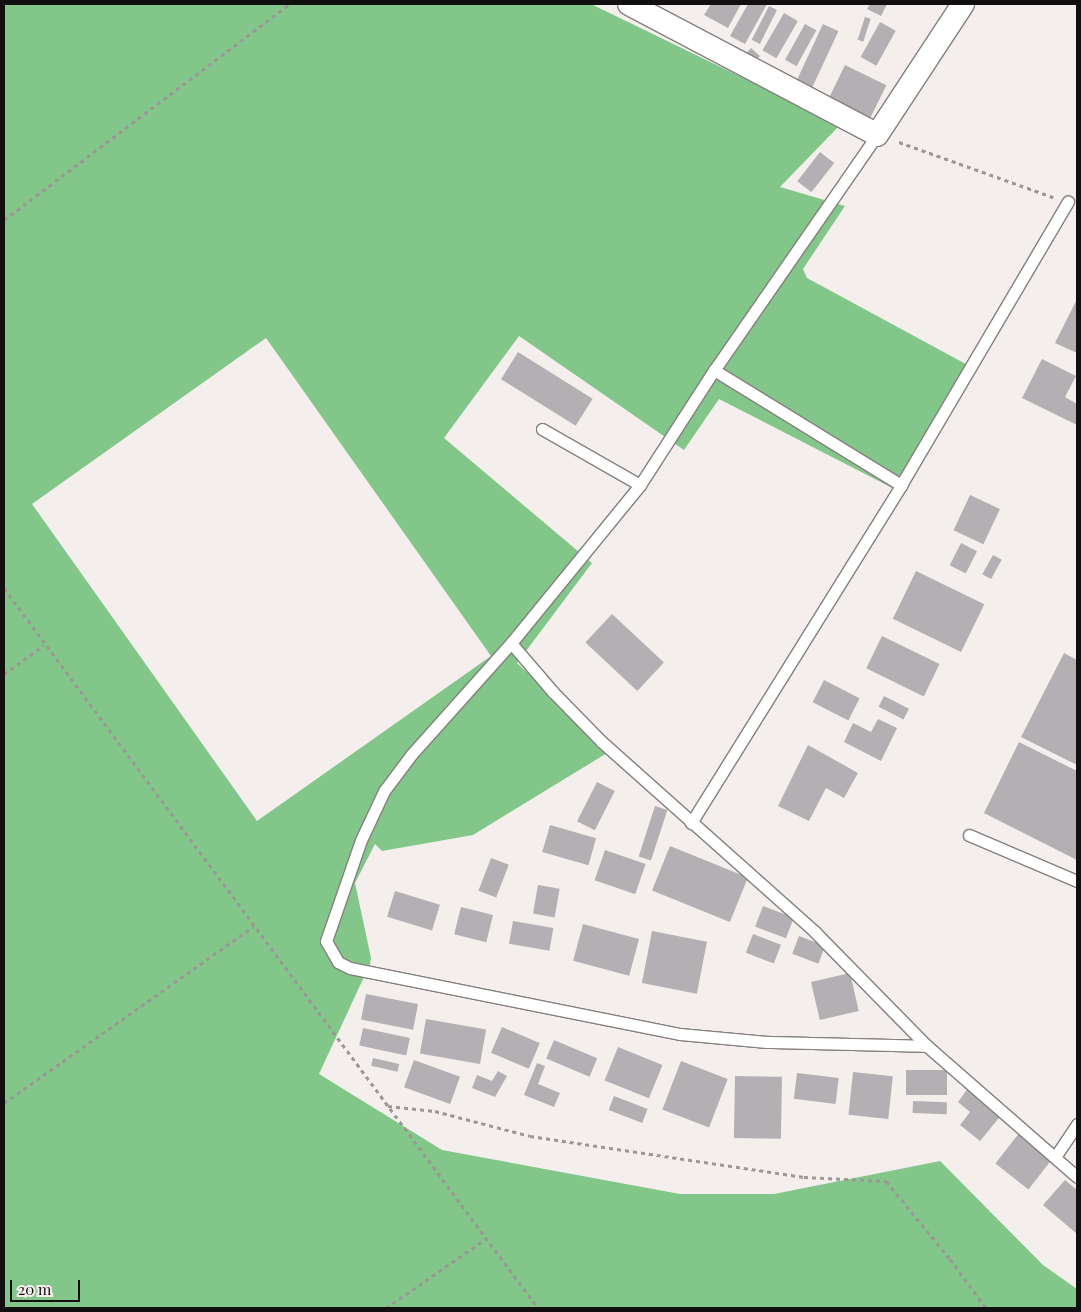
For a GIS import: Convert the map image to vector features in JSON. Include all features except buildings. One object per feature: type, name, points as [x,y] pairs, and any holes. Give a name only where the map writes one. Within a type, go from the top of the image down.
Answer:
[{"type":"street","points":[[629,4],[877,135],[963,4]]},
{"type":"lane","points":[[877,135],[714,370],[640,485],[510,642],[411,755],[384,791],[361,840],[326,941],[338,962],[350,968],[680,1034],[766,1042],[926,1046]]},
{"type":"lane","points":[[691,823],[901,485],[1068,202]]},
{"type":"lane","points":[[714,370],[901,485]]},
{"type":"lane","points":[[542,429],[640,485]]},
{"type":"lane","points":[[510,642],[553,692],[602,742],[815,932],[926,1046],[1077,1177]]},
{"type":"lane","points":[[969,835],[1077,881]]},
{"type":"lane","points":[[1055,1157],[1077,1124]]},
{"type":"path","points":[[4,220],[290,4]]},
{"type":"path","points":[[877,135],[1068,202]]},
{"type":"path","points":[[4,588],[44,645],[538,1308]]},
{"type":"path","points":[[4,674],[44,645]]},
{"type":"path","points":[[4,1104],[254,926]]},
{"type":"path","points":[[388,1106],[435,1111],[530,1136],[804,1177],[886,1181],[950,1258],[986,1308]]},
{"type":"path","points":[[386,1308],[487,1238]]},
{"type":"green space","points":[[4,4],[591,4],[840,125],[780,187],[845,206],[803,269],[807,278],[975,369],[902,493],[719,399],[684,450],[519,336],[444,438],[592,563],[517,663],[612,750],[473,835],[382,851],[375,844],[355,883],[371,958],[370,964],[319,1074],[442,1150],[680,1194],[774,1194],[940,1161],[1043,1265],[1077,1289],[1077,1308],[4,1308]],"holes":[[[266,338],[491,656],[257,821],[32,504]]]}]
